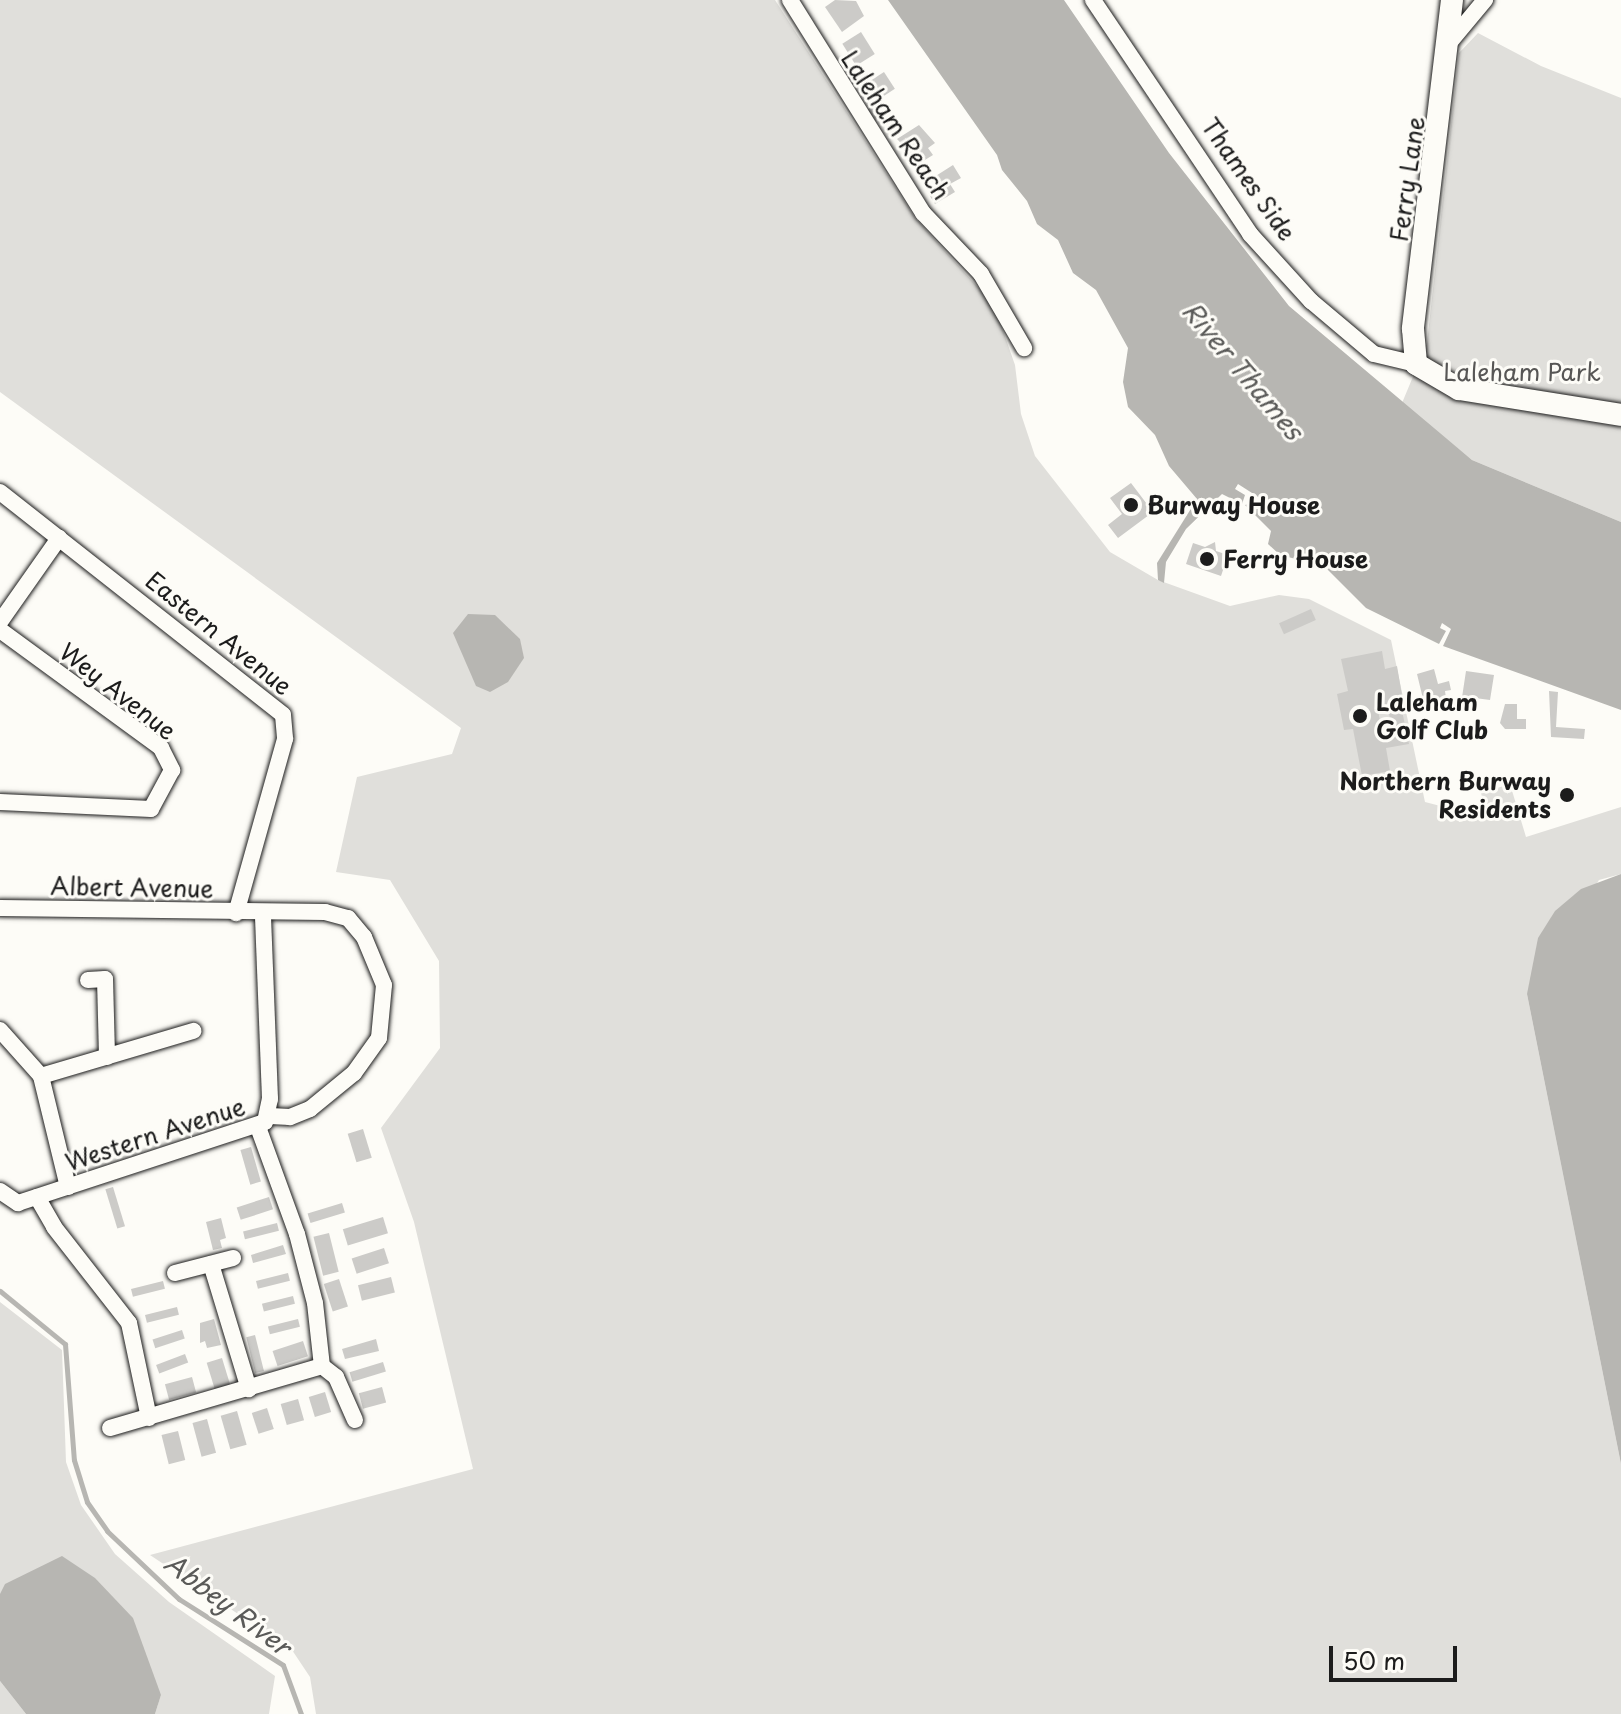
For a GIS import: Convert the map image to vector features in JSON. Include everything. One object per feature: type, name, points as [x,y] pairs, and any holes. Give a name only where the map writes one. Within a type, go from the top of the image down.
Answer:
[{"type":"street","name":"Laleham Reach","points":[[790,0],[923,213],[981,274],[1024,348]]},
{"type":"street","name":"Thames Side","points":[[1093,0],[1250,234],[1311,301],[1374,354],[1416,364],[1459,389],[1621,415]]},
{"type":"street","name":"Ferry Lane","points":[[1416,364],[1413,329],[1450,42],[1452,0]]},
{"type":"street","points":[[1450,42],[1485,0]]},
{"type":"street","name":"Eastern Avenue","points":[[0,492],[283,715],[285,739],[236,913]]},
{"type":"street","points":[[0,622],[59,538]]},
{"type":"street","name":"Wey Avenue","points":[[0,630],[161,748],[172,770],[157,805],[151,809],[0,802]]},
{"type":"street","name":"Albert Avenue","points":[[0,908],[263,914],[325,912],[348,918],[375,958],[385,1004],[379,1038],[354,1073],[310,1109],[264,1122]]},
{"type":"street","name":"Western Avenue","points":[[0,1191],[18,1203],[264,1122],[263,914]]},
{"type":"street","points":[[88,980],[105,979],[107,1057]]},
{"type":"street","points":[[0,1030],[41,1076],[68,1187]]},
{"type":"street","points":[[41,1076],[193,1031]]},
{"type":"street","points":[[264,1122],[315,1303],[322,1366],[336,1377],[355,1420]]},
{"type":"street","points":[[37,1197],[54,1227],[129,1323],[149,1418]]},
{"type":"street","points":[[175,1273],[233,1258]]},
{"type":"street","points":[[211,1264],[249,1389]]},
{"type":"street","points":[[110,1428],[322,1366]]},
{"type":"green space","points":[[0,0],[775,0],[915,218],[994,305],[1015,365],[1021,414],[1035,456],[1110,552],[1158,580],[1230,606],[1279,595],[1309,599],[1391,640],[1425,802],[1456,810],[1459,822],[1487,815],[1481,793],[1510,784],[1526,837],[1621,807],[1621,874],[1599,880],[1527,994],[1621,1464],[1621,1714],[316,1714],[310,1677],[292,1650],[150,1555],[473,1469],[414,1222],[381,1128],[440,1048],[439,961],[390,880],[336,872],[357,777],[452,754],[461,728],[0,392]]},
{"type":"green space","name":"Laleham Park","points":[[1478,33],[1541,66],[1621,98],[1621,522],[1472,460],[1402,403],[1427,343],[1459,53]]},
{"type":"green space","points":[[0,1302],[62,1350],[66,1462],[81,1505],[115,1554],[169,1602],[275,1676],[269,1714],[155,1714],[161,1695],[0,1594]]},
{"type":"green space","points":[[0,1681],[26,1714],[0,1714]]},
{"type":"water","name":"River Thames","points":[[888,0],[1064,0],[1169,153],[1289,306],[1472,460],[1621,522],[1621,710],[1443,646],[1451,629],[1442,623],[1440,628],[1446,631],[1439,644],[1366,608],[1324,566],[1280,555],[1268,544],[1271,531],[1245,505],[1263,500],[1238,484],[1235,489],[1245,495],[1242,504],[1222,494],[1186,529],[1166,562],[1164,583],[1158,580],[1157,563],[1197,499],[1169,466],[1155,435],[1128,407],[1123,382],[1128,348],[1096,290],[1073,273],[1058,240],[1037,224],[1027,201],[1002,170],[997,155]]},
{"type":"water","points":[[468,614],[495,615],[520,639],[524,658],[508,682],[490,692],[476,686],[453,633]]},
{"type":"water","points":[[1621,874],[1621,1464],[1527,994],[1538,938],[1555,911],[1581,889]]},
{"type":"water","points":[[62,1556],[95,1578],[133,1618],[161,1695],[155,1714],[26,1714],[0,1681],[0,1594],[5,1584]]},
{"type":"building","points":[[835,0],[856,1],[864,16],[842,32],[825,7]]},
{"type":"building","points":[[861,32],[875,54],[856,66],[842,44]]},
{"type":"building","points":[[857,67],[865,79],[852,87],[845,75]]},
{"type":"building","points":[[884,72],[895,89],[874,102],[863,86]]},
{"type":"building","points":[[880,101],[888,113],[875,121],[868,109]]},
{"type":"building","points":[[919,125],[935,143],[928,148],[933,155],[920,163],[897,139]]},
{"type":"building","points":[[953,165],[961,178],[950,184],[955,192],[935,204],[928,193],[937,188],[931,179]]},
{"type":"building","name":"Burway House","points":[[1131,483],[1153,512],[1118,538],[1108,525],[1122,514],[1110,498]]},
{"type":"building","name":"Ferry House","points":[[1215,542],[1216,551],[1228,555],[1221,576],[1186,564],[1193,543],[1205,547]]},
{"type":"building","points":[[1311,609],[1316,620],[1284,634],[1279,623]]},
{"type":"building","name":"Laleham Golf Club","points":[[1382,651],[1385,669],[1397,666],[1403,701],[1377,706],[1381,725],[1391,723],[1388,709],[1401,706],[1409,744],[1386,748],[1390,771],[1362,776],[1353,729],[1344,730],[1337,694],[1348,691],[1341,659]]},
{"type":"building","points":[[1434,669],[1438,684],[1449,681],[1451,690],[1445,691],[1446,698],[1424,703],[1417,674]]},
{"type":"building","points":[[1466,671],[1494,675],[1490,700],[1475,698],[1474,706],[1461,704]]},
{"type":"building","points":[[1549,691],[1558,692],[1556,727],[1585,729],[1584,739],[1551,737]]},
{"type":"building","points":[[1505,704],[1517,704],[1517,719],[1526,719],[1526,729],[1505,729],[1500,723]]},
{"type":"building","points":[[363,1129],[372,1158],[356,1162],[348,1134]]},
{"type":"building","points":[[251,1147],[261,1182],[250,1185],[240,1150]]},
{"type":"building","points":[[113,1187],[125,1226],[117,1229],[105,1189]]},
{"type":"building","points":[[269,1197],[273,1209],[241,1220],[237,1208]]},
{"type":"building","points":[[342,1203],[345,1213],[310,1223],[308,1214]]},
{"type":"building","points":[[383,1217],[388,1233],[348,1246],[343,1229]]},
{"type":"building","points":[[221,1218],[226,1238],[220,1240],[222,1248],[213,1250],[206,1222]]},
{"type":"building","points":[[277,1223],[279,1231],[245,1239],[243,1231]]},
{"type":"building","points":[[329,1233],[339,1272],[323,1276],[313,1237]]},
{"type":"building","points":[[283,1245],[286,1254],[253,1263],[251,1255]]},
{"type":"building","points":[[384,1248],[389,1263],[357,1274],[352,1259]]},
{"type":"building","points":[[288,1273],[290,1281],[258,1289],[256,1281]]},
{"type":"building","points":[[391,1277],[395,1293],[362,1301],[358,1285]]},
{"type":"building","points":[[339,1279],[348,1307],[333,1312],[324,1284]]},
{"type":"building","points":[[163,1281],[165,1289],[133,1297],[131,1289]]},
{"type":"building","points":[[293,1296],[295,1304],[264,1312],[262,1304]]},
{"type":"building","points":[[177,1307],[179,1315],[147,1323],[145,1315]]},
{"type":"building","points":[[214,1319],[221,1345],[207,1348],[205,1341],[200,1343],[200,1323]]},
{"type":"building","points":[[298,1319],[300,1327],[270,1334],[268,1326]]},
{"type":"building","points":[[182,1330],[185,1339],[155,1348],[153,1340]]},
{"type":"building","points":[[255,1335],[264,1371],[255,1373],[246,1337]]},
{"type":"building","points":[[376,1339],[379,1351],[345,1359],[342,1349]]},
{"type":"building","points":[[303,1341],[308,1356],[278,1366],[273,1351]]},
{"type":"building","points":[[185,1354],[188,1362],[159,1374],[156,1365]]},
{"type":"building","points":[[222,1358],[230,1385],[215,1389],[207,1363]]},
{"type":"building","points":[[383,1362],[386,1372],[352,1382],[350,1372]]},
{"type":"building","points":[[192,1377],[196,1392],[169,1400],[165,1384]]},
{"type":"building","points":[[382,1387],[386,1402],[363,1409],[359,1393]]},
{"type":"building","points":[[325,1392],[331,1412],[315,1417],[309,1397]]},
{"type":"building","points":[[298,1399],[304,1420],[287,1425],[281,1404]]},
{"type":"building","points":[[267,1408],[274,1429],[259,1434],[252,1413]]},
{"type":"building","points":[[237,1411],[247,1445],[230,1449],[221,1416]]},
{"type":"building","points":[[207,1419],[216,1453],[202,1457],[193,1423]]},
{"type":"building","points":[[178,1431],[185,1460],[169,1464],[162,1435]]},
{"type":"waterway","name":"Abbey River","points":[[0,1291],[65,1344],[74,1460],[87,1502],[107,1531],[179,1599],[283,1665],[301,1714]]},
{"type":"place","name":"Burway House","points":[[1131,505]]},
{"type":"place","name":"Ferry House","points":[[1207,559]]},
{"type":"place","name":"Laleham Golf Club","points":[[1360,716]]},
{"type":"place","name":"Northern Burway Residents","points":[[1567,795]]}]
